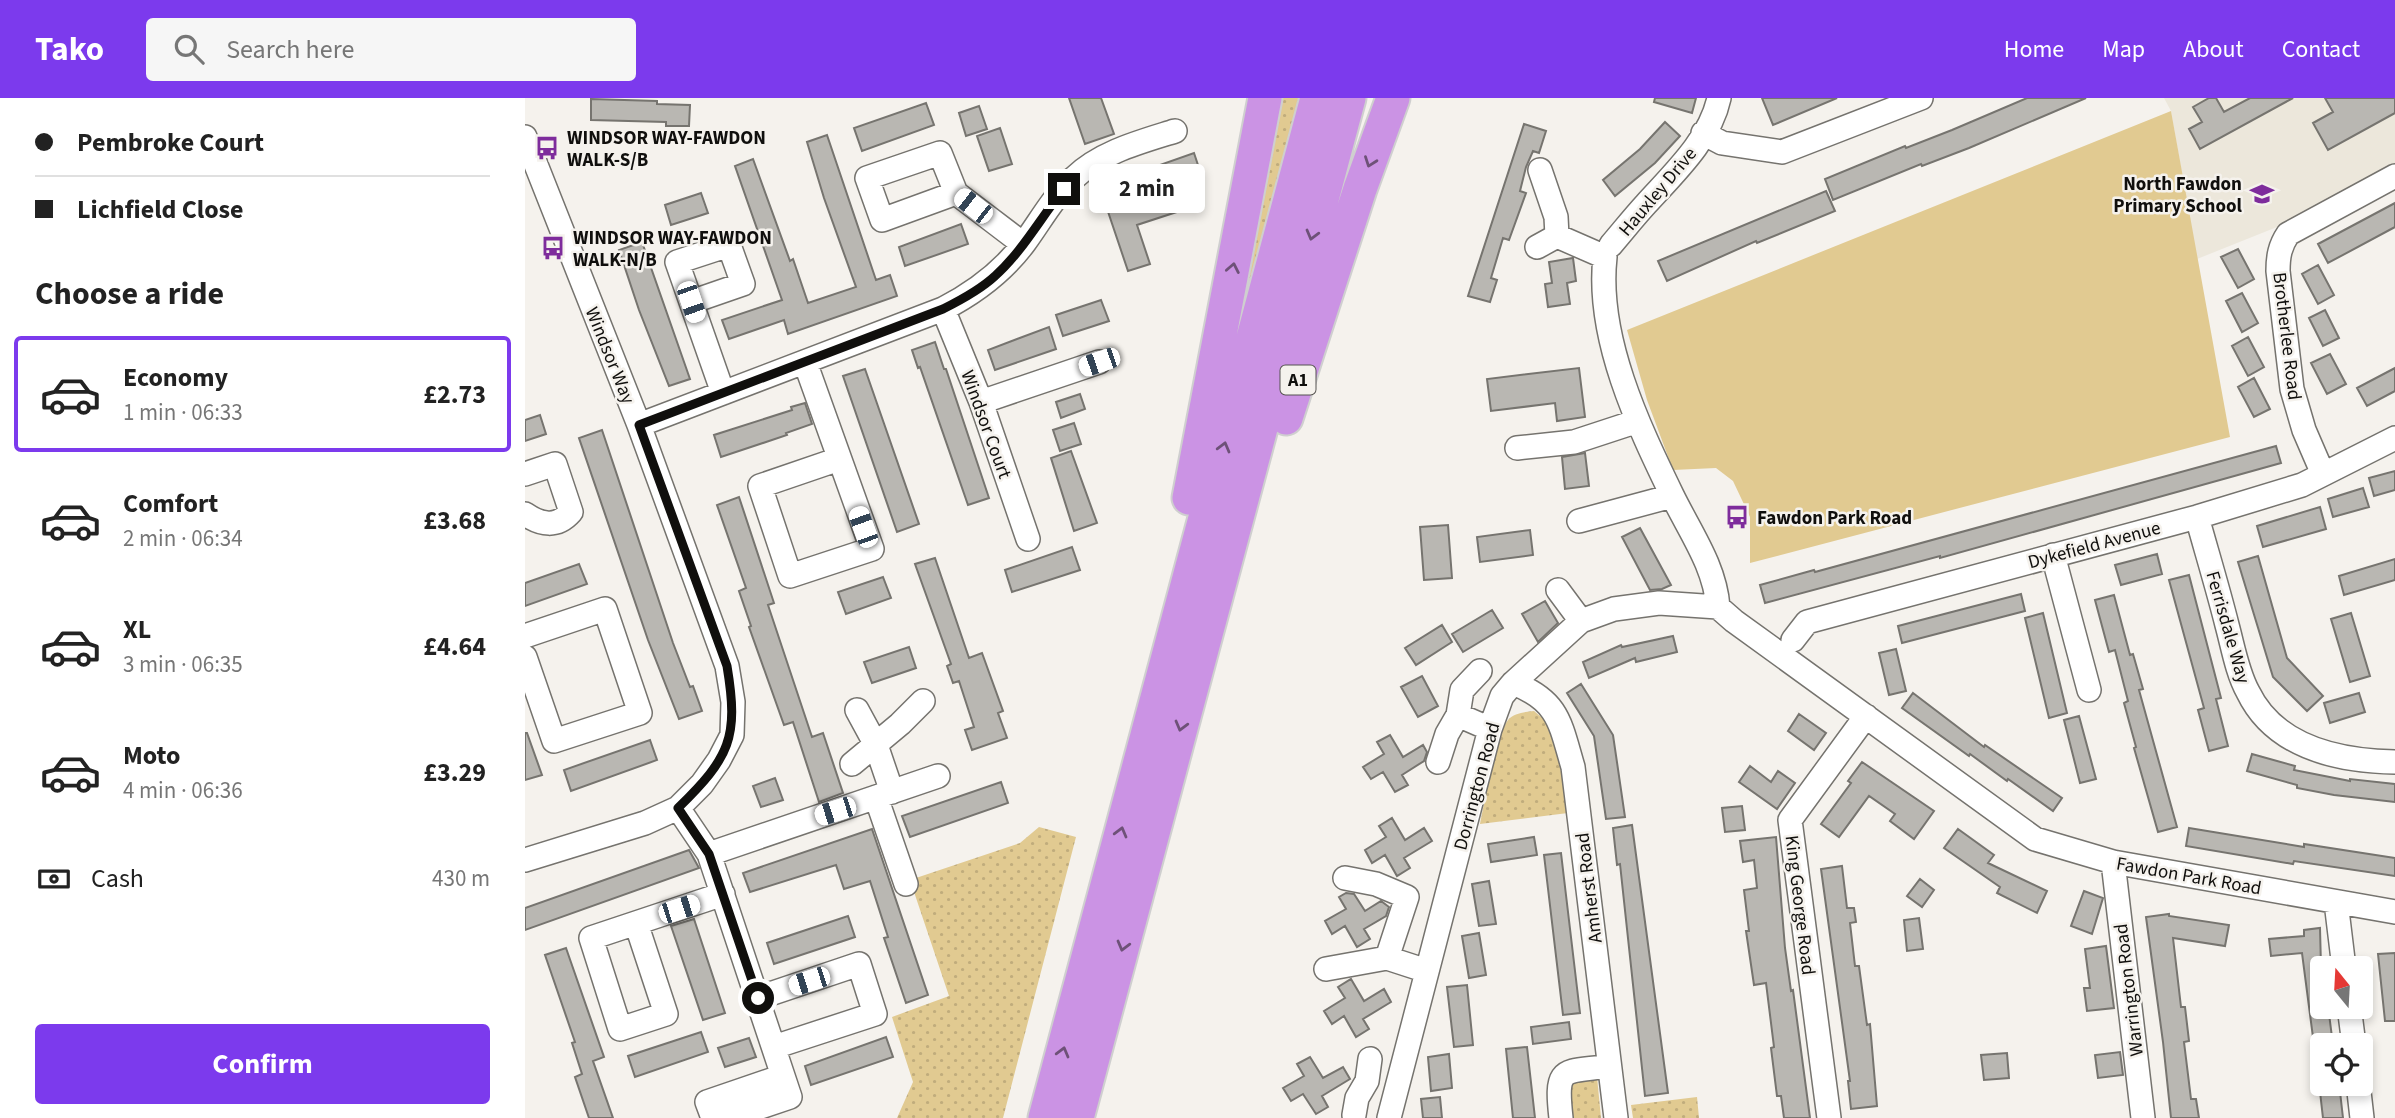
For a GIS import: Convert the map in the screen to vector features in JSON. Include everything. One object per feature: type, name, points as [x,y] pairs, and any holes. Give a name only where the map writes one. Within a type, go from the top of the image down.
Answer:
[{"type":"highway","name":"A1","points":[[1183,657],[1183,528],[1265,98]]},
{"type":"highway","name":"A1","points":[[1077,1118],[1183,657],[1317,98]]},
{"type":"highway","name":"A1","points":[[1045,1118],[1349,98]]},
{"type":"highway","name":"A1","points":[[1183,657],[1244,558],[1316,319],[1393,98]]},
{"type":"street","name":"Hauxley Drive","points":[[1608,251],[1684,163],[1716,114],[1719,98]]},
{"type":"street","points":[[1703,134],[1722,143],[1781,152],[1921,98]]},
{"type":"street","points":[[639,425],[943,309],[969,296],[996,276],[1074,177],[1104,156],[1175,131]]},
{"type":"street","name":"Windsor Way","points":[[525,137],[639,425],[727,666],[733,702],[731,734],[719,760],[702,784],[678,808],[645,823],[525,860]]},
{"type":"street","points":[[1540,170],[1556,217],[1557,236]]},
{"type":"street","name":"Brotherlee Road","points":[[2323,474],[2304,430],[2292,389],[2278,255],[2288,234],[2395,176]]},
{"type":"street","points":[[956,193],[1023,244]]},
{"type":"street","points":[[1537,247],[1557,236],[1608,251],[1603,302],[1621,373],[1638,421],[1672,496],[1711,570],[1718,607]]},
{"type":"street","points":[[691,302],[723,393]]},
{"type":"street","name":"Windsor Court","points":[[943,309],[981,402],[1028,539]]},
{"type":"street","points":[[805,362],[872,550],[790,576],[759,486],[839,459]]},
{"type":"street","points":[[981,402],[1099,362]]},
{"type":"street","points":[[1517,448],[1574,442],[1638,421]]},
{"type":"street","name":"Dykefield Avenue","points":[[1793,640],[1807,622],[2197,517],[2302,485],[2395,438]]},
{"type":"street","points":[[525,474],[555,464],[571,512],[564,519],[549,524],[535,521],[525,514]]},
{"type":"street","points":[[1579,522],[1672,496]]},
{"type":"street","name":"Ferrisdale Way","points":[[2197,517],[2242,677],[2257,708],[2282,734],[2299,744],[2340,756],[2395,762]]},
{"type":"street","points":[[2053,555],[2089,690]]},
{"type":"street","points":[[1557,590],[1581,621]]},
{"type":"street","name":"Dorrington Road","points":[[1389,1118],[1490,729],[1502,696],[1581,621],[1614,609],[1658,603],[1718,607]]},
{"type":"street","name":"Fawdon Park Road","points":[[1718,607],[2035,839],[2113,862],[2395,912]]},
{"type":"street","points":[[525,636],[605,609],[640,713],[554,741],[525,657]]},
{"type":"street","points":[[1439,762],[1447,734],[1458,715],[1462,690],[1480,671]]},
{"type":"street","name":"Amherst Road","points":[[1513,683],[1534,691],[1551,708],[1561,724],[1573,767],[1616,1118]]},
{"type":"street","points":[[852,764],[876,746],[923,701]]},
{"type":"street","points":[[857,710],[876,746],[884,794],[906,884]]},
{"type":"street","points":[[1458,715],[1490,729]]},
{"type":"street","name":"King George Road","points":[[1829,1118],[1790,820],[1866,716]]},
{"type":"street","points":[[709,854],[938,776]]},
{"type":"street","points":[[678,808],[709,854],[790,1097],[728,1118]]},
{"type":"street","name":"Warrington Road","points":[[2113,862],[2143,1118]]},
{"type":"street","points":[[1345,878],[1409,891],[1387,958]]},
{"type":"street","points":[[636,923],[666,1014],[620,1028],[590,937],[723,894]]},
{"type":"street","points":[[2336,902],[2343,956]]},
{"type":"street","points":[[1326,969],[1387,958],[1427,971]]},
{"type":"street","points":[[758,998],[859,964],[875,1014],[774,1047]]},
{"type":"street","points":[[1355,1117],[1357,1098],[1367,1080],[1370,1059]]},
{"type":"street","points":[[1562,1118],[1558,1091],[1561,1078],[1574,1069],[1609,1066]]},
{"type":"street","points":[[713,1118],[707,1102],[783,1076]]},
{"type":"street","points":[[2359,1096],[2362,1118]]},
{"type":"shaded area","points":[[1276,98],[1299,98],[1238,321]]},
{"type":"shaded area","name":"North Fawdon Primary School","points":[[2164,98],[2395,98],[2395,163],[2282,225],[2197,259],[2171,111]]},
{"type":"shaded area","points":[[2171,111],[2230,437],[1750,563],[1750,517],[1733,481],[1716,468],[1673,470],[1647,400],[1627,330]]},
{"type":"shaded area","points":[[1534,711],[1546,721],[1557,749],[1568,813],[1480,824],[1503,728],[1513,716]]},
{"type":"shaded area","points":[[1039,827],[1076,837],[1003,1118],[897,1118],[913,1082],[892,1017],[949,996],[910,880],[1020,843]]},
{"type":"shaded area","points":[[1597,1077],[1601,1118],[1570,1118],[1566,1081]]},
{"type":"shaded area","points":[[1697,1097],[1699,1118],[1633,1118],[1631,1105]]},
{"type":"building","points":[[1069,98],[1101,98],[1114,134],[1085,144]]},
{"type":"building","points":[[1655,98],[1696,98],[1692,113],[1654,102]]},
{"type":"building","points":[[1762,98],[1837,98],[1773,125]]},
{"type":"building","points":[[2027,98],[2086,98],[1969,148],[1922,166],[1921,164],[1833,200],[1825,179]]},
{"type":"building","points":[[2209,98],[2216,98],[2224,112],[2250,98],[2293,98],[2200,149],[2189,129],[2202,122],[2193,107]]},
{"type":"building","points":[[2325,98],[2395,98],[2395,113],[2328,150],[2313,123],[2333,112]]},
{"type":"building","points":[[591,99],[690,105],[689,126],[666,126],[666,122],[591,120]]},
{"type":"building","points":[[926,103],[934,125],[862,151],[854,128]]},
{"type":"building","points":[[979,106],[987,129],[966,136],[959,113]]},
{"type":"building","points":[[1665,122],[1680,136],[1655,163],[1615,196],[1603,180],[1640,149]]},
{"type":"building","points":[[1524,124],[1546,131],[1539,153],[1533,151],[1526,167],[1520,191],[1526,193],[1509,240],[1503,238],[1491,278],[1497,280],[1490,302],[1468,296]]},
{"type":"building","points":[[1000,128],[1012,164],[989,171],[977,136]]},
{"type":"building","points":[[827,135],[876,280],[890,275],[897,296],[788,334],[784,320],[729,339],[722,320],[782,300],[735,166],[753,159],[808,303],[856,287],[807,142]]},
{"type":"building","points":[[1194,153],[1199,168],[1184,173],[1195,206],[1137,225],[1150,264],[1128,271],[1097,179],[1119,172],[1132,211],[1166,200],[1154,167]]},
{"type":"building","points":[[1826,191],[1835,211],[1757,243],[1756,241],[1667,281],[1658,261]]},
{"type":"building","points":[[701,193],[708,213],[671,225],[665,205]]},
{"type":"building","points":[[2395,203],[2395,227],[2328,263],[2318,244]]},
{"type":"building","points":[[961,224],[968,244],[905,266],[899,247]]},
{"type":"building","points":[[642,242],[690,379],[669,386],[619,250]]},
{"type":"building","points":[[2238,249],[2254,279],[2238,288],[2221,257]]},
{"type":"building","points":[[1573,258],[1576,281],[1567,283],[1570,304],[1548,307],[1545,284],[1552,283],[1549,262]]},
{"type":"building","points":[[2318,265],[2334,295],[2318,304],[2302,274]]},
{"type":"building","points":[[2242,293],[2258,323],[2242,332],[2226,301]]},
{"type":"building","points":[[1101,300],[1109,321],[1063,336],[1056,315]]},
{"type":"building","points":[[2325,310],[2339,338],[2323,346],[2309,318]]},
{"type":"building","points":[[1049,327],[1056,349],[995,370],[988,350]]},
{"type":"building","points":[[2248,337],[2264,367],[2248,376],[2232,346]]},
{"type":"building","points":[[935,342],[989,498],[968,505],[912,350]]},
{"type":"building","points":[[2330,354],[2346,384],[2327,394],[2311,363]]},
{"type":"building","points":[[1579,368],[1585,417],[1557,421],[1555,403],[1491,411],[1487,379]]},
{"type":"building","points":[[2395,368],[2395,391],[2367,406],[2357,388]]},
{"type":"building","points":[[865,369],[919,524],[897,532],[843,376]]},
{"type":"building","points":[[2254,378],[2270,409],[2254,417],[2238,387]]},
{"type":"building","points":[[1080,394],[1085,409],[1061,418],[1056,402]]},
{"type":"building","points":[[805,403],[812,424],[721,457],[714,435],[792,410],[791,407]]},
{"type":"building","points":[[540,415],[546,434],[525,441],[525,420]]},
{"type":"building","points":[[1074,423],[1081,444],[1060,451],[1053,430]]},
{"type":"building","points":[[602,430],[673,643],[702,711],[679,719],[648,640],[579,438]]},
{"type":"building","points":[[2276,446],[2281,463],[1940,558],[1765,603],[1760,585]]},
{"type":"building","points":[[1071,451],[1097,523],[1074,531],[1051,458]]},
{"type":"building","points":[[1585,453],[1589,486],[1565,489],[1562,457]]},
{"type":"building","points":[[2395,471],[2395,490],[2374,496],[2369,478]]},
{"type":"building","points":[[2363,488],[2369,507],[2333,517],[2328,499]]},
{"type":"building","points":[[739,497],[774,603],[768,605],[812,737],[823,733],[843,793],[819,802],[793,722],[784,725],[739,591],[746,588],[717,505]]},
{"type":"building","points":[[2320,507],[2326,529],[2263,547],[2257,526]]},
{"type":"building","points":[[1448,525],[1452,578],[1424,580],[1420,527]]},
{"type":"building","points":[[1640,528],[1671,585],[1650,590],[1622,537]]},
{"type":"building","points":[[1530,530],[1533,555],[1480,562],[1477,537]]},
{"type":"building","points":[[1072,547],[1080,570],[1012,592],[1005,570]]},
{"type":"building","points":[[2157,554],[2162,574],[2121,585],[2115,565]]},
{"type":"building","points":[[2258,556],[2287,658],[2323,696],[2307,711],[2273,677],[2238,562]]},
{"type":"building","points":[[935,558],[969,658],[982,653],[1003,711],[998,713],[1007,738],[972,750],[965,730],[974,727],[959,681],[953,683],[947,666],[951,664],[915,564]]},
{"type":"building","points":[[2395,559],[2395,580],[2344,595],[2339,576]]},
{"type":"building","points":[[579,564],[587,584],[525,606],[525,583]]},
{"type":"building","points":[[2189,575],[2221,698],[2216,699],[2228,746],[2209,751],[2198,710],[2204,708],[2169,580]]},
{"type":"building","points":[[883,577],[891,598],[846,614],[838,592]]},
{"type":"building","points":[[2021,594],[2025,611],[1902,643],[1898,626]]},
{"type":"building","points":[[2114,595],[2130,655],[2133,654],[2143,689],[2139,690],[2177,827],[2158,832],[2134,748],[2136,747],[2124,703],[2128,701],[2115,650],[2109,652],[2095,600]]},
{"type":"building","points":[[1545,601],[1558,623],[1538,642],[1522,614]]},
{"type":"building","points":[[1492,610],[1503,628],[1463,652],[1452,634]]},
{"type":"building","points":[[2043,613],[2067,713],[2049,718],[2025,618]]},
{"type":"building","points":[[2351,613],[2370,676],[2350,682],[2331,619]]},
{"type":"building","points":[[1442,625],[1452,642],[1416,665],[1405,648]]},
{"type":"building","points":[[1673,636],[1677,652],[1636,662],[1635,658],[1589,678],[1583,662],[1621,645],[1622,647]]},
{"type":"building","points":[[909,647],[916,668],[872,683],[864,662]]},
{"type":"building","points":[[1896,649],[1906,691],[1889,695],[1879,653]]},
{"type":"building","points":[[1422,676],[1438,706],[1418,717],[1401,687]]},
{"type":"building","points":[[1581,684],[1613,735],[1625,817],[1606,819],[1594,736],[1567,693]]},
{"type":"building","points":[[1913,693],[1984,747],[1985,745],[2062,798],[2053,811],[1902,708]]},
{"type":"building","points":[[2359,693],[2365,712],[2330,723],[2324,703]]},
{"type":"building","points":[[1799,714],[1826,733],[1814,750],[1788,731]]},
{"type":"building","points":[[2079,716],[2096,779],[2080,783],[2064,720]]},
{"type":"building","points":[[525,733],[542,775],[525,780]]},
{"type":"building","points":[[1390,735],[1403,757],[1423,745],[1427,752],[1424,761],[1402,775],[1408,785],[1395,792],[1383,772],[1371,779],[1363,767],[1384,754],[1377,742]]},
{"type":"building","points":[[650,740],[657,760],[571,791],[564,770]]},
{"type":"building","points":[[2252,754],[2295,766],[2294,770],[2350,781],[2395,784],[2395,802],[2297,788],[2297,785],[2247,771]]},
{"type":"building","points":[[1862,762],[1934,811],[1914,839],[1890,821],[1895,814],[1869,796],[1839,837],[1821,824],[1851,783],[1848,781]]},
{"type":"building","points":[[1750,766],[1771,782],[1778,771],[1795,783],[1777,809],[1739,782]]},
{"type":"building","points":[[775,778],[783,800],[761,807],[753,786]]},
{"type":"building","points":[[1001,782],[1008,803],[910,837],[902,816]]},
{"type":"building","points":[[1742,806],[1745,830],[1725,832],[1722,808]]},
{"type":"building","points":[[1392,818],[1405,840],[1424,828],[1432,841],[1404,858],[1410,868],[1397,876],[1385,855],[1372,863],[1365,850],[1386,837],[1379,826]]},
{"type":"building","points":[[1632,825],[1668,1093],[1645,1096],[1620,864],[1617,865],[1613,828]]},
{"type":"building","points":[[2189,828],[2304,847],[2304,844],[2395,858],[2395,876],[2294,861],[2293,864],[2186,846]]},
{"type":"building","points":[[872,829],[928,995],[906,1003],[884,938],[888,937],[870,881],[844,889],[836,865],[750,892],[743,873]]},
{"type":"building","points":[[1958,829],[1994,855],[1988,863],[2047,891],[2037,913],[1997,893],[2000,887],[1944,848]]},
{"type":"building","points":[[1534,837],[1537,855],[1491,862],[1488,844]]},
{"type":"building","points":[[1776,837],[1785,948],[1810,1118],[1784,1118],[1781,1096],[1777,1096],[1766,983],[1754,985],[1746,931],[1749,931],[1744,890],[1757,888],[1754,860],[1743,862],[1740,841]]},
{"type":"building","points":[[689,850],[699,868],[525,930],[525,908]]},
{"type":"building","points":[[1561,853],[1580,1013],[1563,1015],[1544,855]]},
{"type":"building","points":[[1842,866],[1847,908],[1854,908],[1856,922],[1850,923],[1855,966],[1859,966],[1867,1025],[1870,1024],[1877,1106],[1851,1109],[1850,1081],[1821,869]]},
{"type":"building","points":[[1920,879],[1934,890],[1922,907],[1907,896]]},
{"type":"building","points":[[1489,881],[1496,924],[1479,926],[1472,884]]},
{"type":"building","points":[[2084,891],[2103,898],[2092,934],[2071,926]]},
{"type":"building","points":[[1346,893],[1354,894],[1365,911],[1381,901],[1389,907],[1386,916],[1364,929],[1370,939],[1357,947],[1345,926],[1332,934],[1325,921],[1346,909],[1339,897]]},
{"type":"building","points":[[2169,914],[2229,925],[2225,946],[2173,938],[2181,1007],[2185,1007],[2189,1041],[2184,1042],[2191,1099],[2196,1099],[2199,1118],[2171,1118],[2146,917]]},
{"type":"building","points":[[848,916],[855,937],[774,964],[767,943]]},
{"type":"building","points":[[1919,918],[1923,949],[1907,951],[1904,920]]},
{"type":"building","points":[[694,919],[725,1013],[703,1020],[671,926]]},
{"type":"building","points":[[2320,928],[2321,956],[2310,956],[2310,1014],[2302,953],[2271,956],[2269,939],[2304,936],[2304,930]]},
{"type":"building","points":[[1479,933],[1486,975],[1469,978],[1462,936]]},
{"type":"building","points":[[2106,946],[2114,1008],[2087,1011],[2084,988],[2090,988],[2085,949]]},
{"type":"building","points":[[566,948],[604,1057],[593,1061],[613,1118],[589,1118],[575,1077],[582,1074],[572,1043],[575,1042],[545,955]]},
{"type":"building","points":[[2395,953],[2395,1021],[2385,1021],[2378,954]]},
{"type":"building","points":[[1351,979],[1364,1001],[1384,989],[1391,1002],[1363,1019],[1369,1029],[1356,1037],[1344,1016],[1332,1024],[1324,1011],[1345,998],[1338,987]]},
{"type":"building","points":[[1467,985],[1473,1045],[1454,1047],[1447,987]]},
{"type":"building","points":[[2311,1019],[2330,1019],[2331,1033],[2312,1033]]},
{"type":"building","points":[[1569,1022],[1571,1039],[1533,1044],[1531,1027]]},
{"type":"building","points":[[701,1032],[708,1052],[635,1077],[628,1056]]},
{"type":"building","points":[[886,1037],[893,1057],[811,1085],[805,1066]]},
{"type":"building","points":[[749,1038],[756,1057],[725,1067],[718,1048]]},
{"type":"building","points":[[1527,1047],[1535,1118],[1513,1118],[1506,1049]]},
{"type":"building","points":[[2120,1052],[2123,1075],[2098,1078],[2095,1055]]},
{"type":"building","points":[[2007,1053],[2009,1078],[1984,1080],[1981,1055]]},
{"type":"building","points":[[1449,1054],[1452,1088],[1431,1091],[1428,1057]]},
{"type":"building","points":[[1310,1057],[1323,1078],[1343,1067],[1350,1079],[1322,1096],[1328,1107],[1316,1114],[1303,1094],[1291,1101],[1283,1088],[1304,1076],[1297,1064]]},
{"type":"building","points":[[2320,1096],[2340,1096],[2343,1118],[2323,1118]]},
{"type":"building","points":[[1440,1097],[1442,1118],[1423,1118],[1421,1099]]},
{"type":"place","name":"WINDSOR WAY-FAWDON WALK-S/B","points":[[547,148]]},
{"type":"place","name":"North Fawdon Primary School","points":[[2262,194]]},
{"type":"place","name":"WINDSOR WAY-FAWDON WALK-N/B","points":[[553,248]]},
{"type":"place","name":"Fawdon Park Road","points":[[1737,517]]},
{"type":"route","points":[[758,998],[709,854],[678,808],[702,784],[719,760],[731,734],[733,702],[727,666],[639,425],[943,309],[969,296],[996,276],[1064,189]]}]
